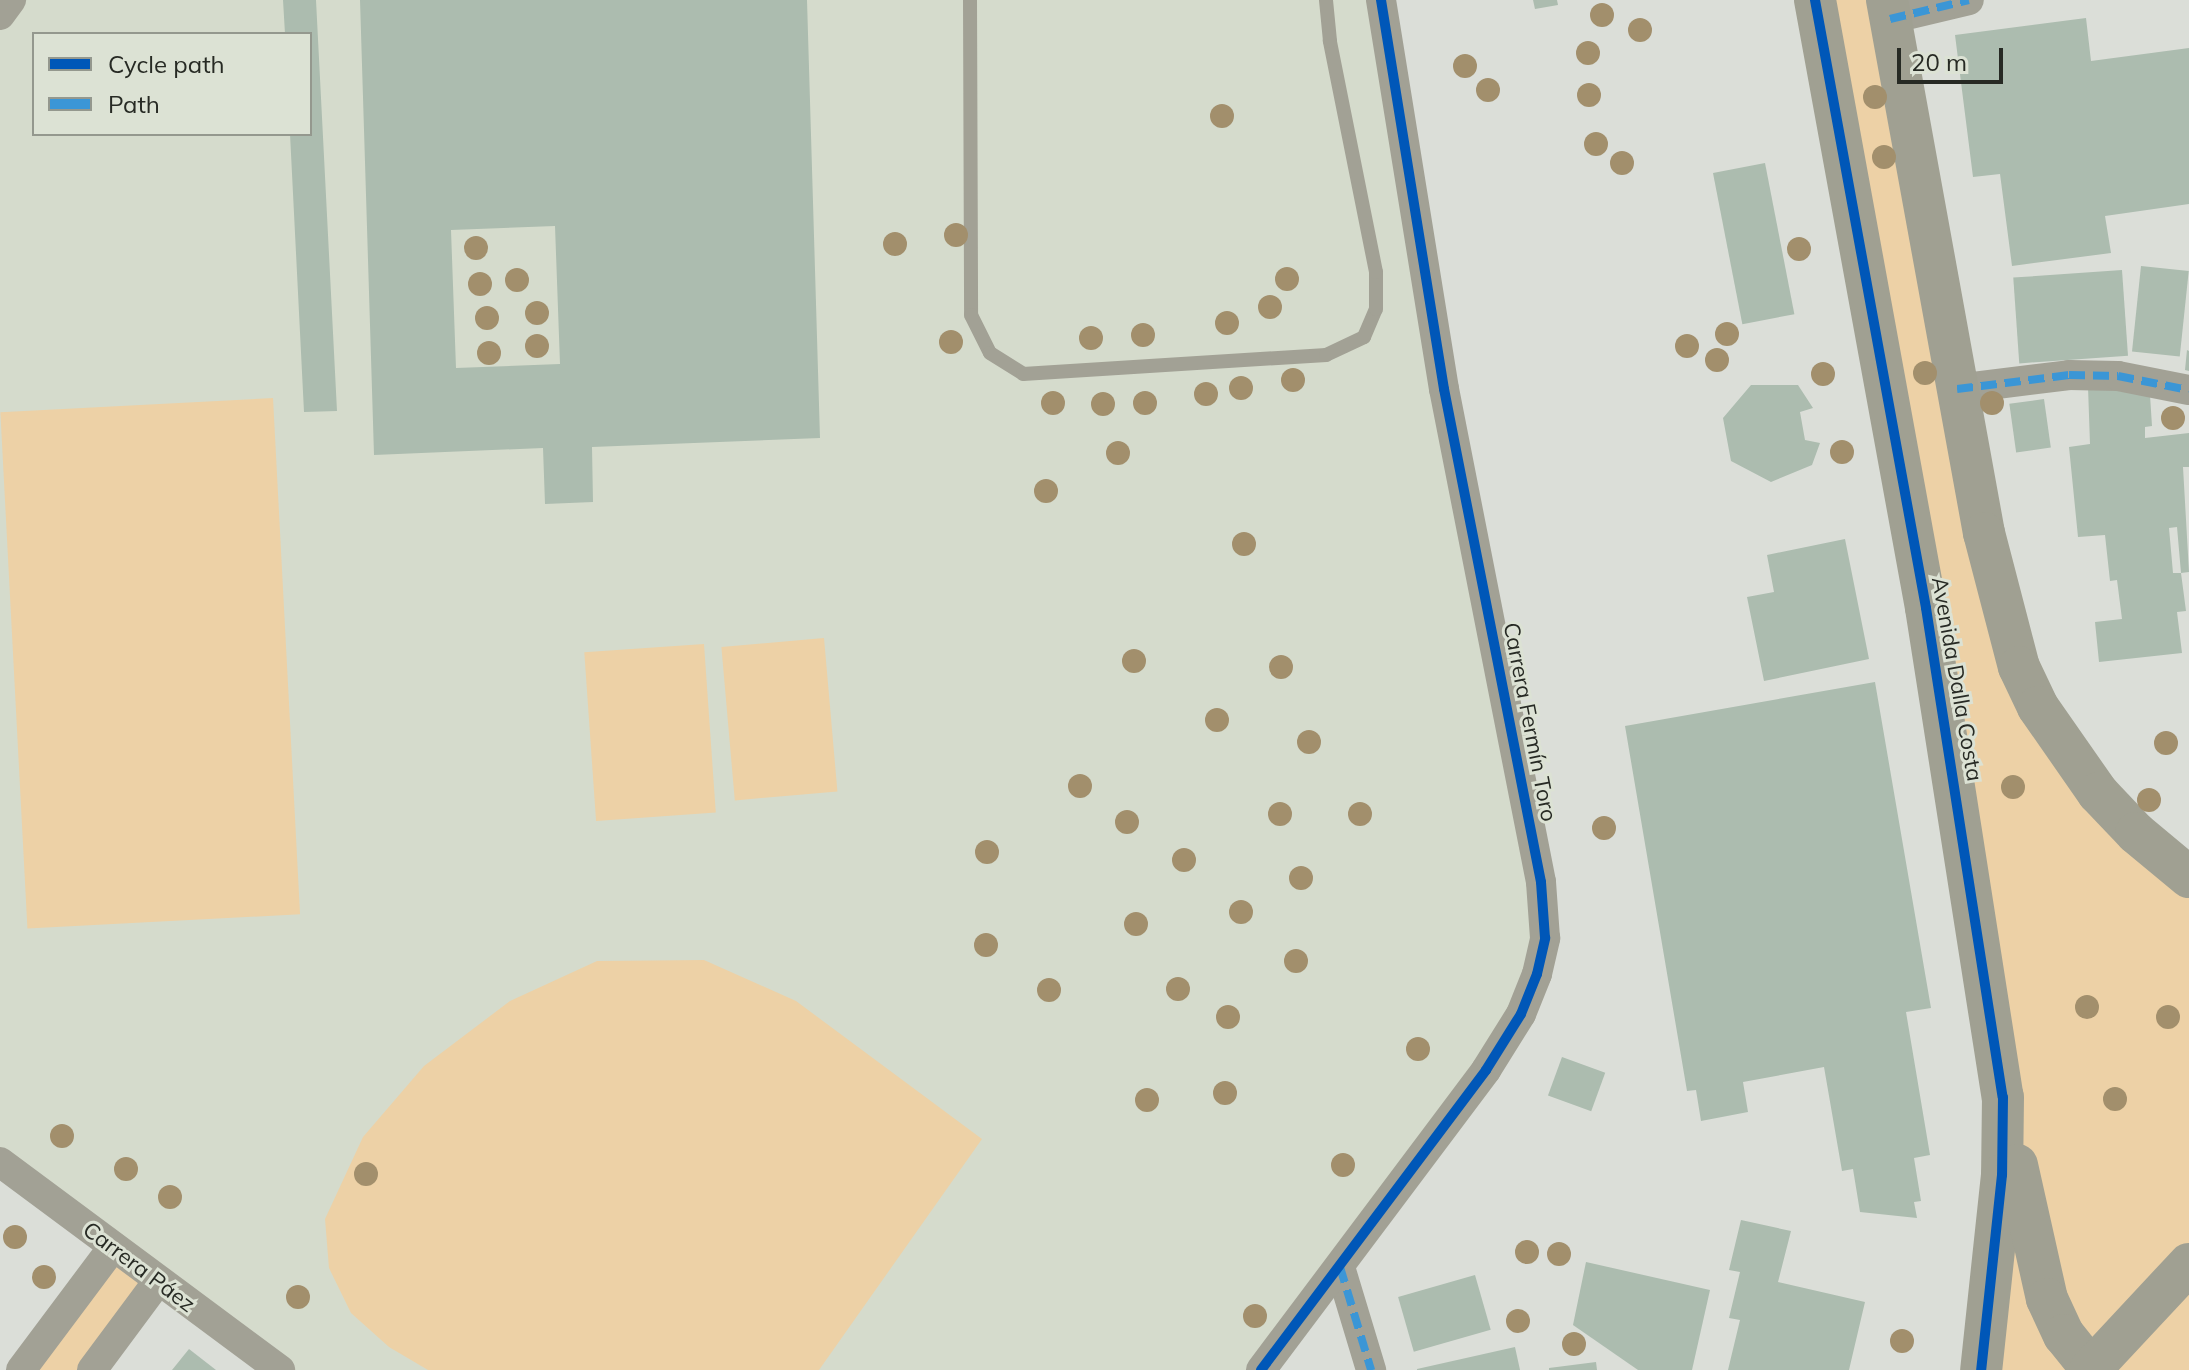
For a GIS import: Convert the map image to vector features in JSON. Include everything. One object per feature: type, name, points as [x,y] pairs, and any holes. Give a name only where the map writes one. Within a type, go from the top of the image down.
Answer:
[{"type":"street","points":[[0,15],[11,0]]},
{"type":"street","name":"Carrera Fermín Toro","points":[[1261,1370],[1486,1070],[1521,1014],[1545,938],[1541,882],[1444,389],[1381,0]]},
{"type":"street","name":"Avenida Dalla Costa","points":[[1815,0],[1926,608],[2003,1097],[2000,1191],[1981,1370]]},
{"type":"street","points":[[1969,0],[1888,9],[1957,389],[2007,631],[2038,707],[2098,793],[2136,833],[2189,877]]},
{"type":"street","points":[[1957,389],[2069,375],[2118,376],[2189,390]]},
{"type":"street","points":[[2003,1097],[2047,1299],[2064,1335],[2091,1370],[2189,1264]]},
{"type":"street","name":"Carrera Páez","points":[[0,1162],[280,1370]]},
{"type":"street","points":[[21,1370],[113,1247]]},
{"type":"street","points":[[1340,1267],[1371,1370]]},
{"type":"street","points":[[92,1370],[158,1281]]},
{"type":"lane","points":[[970,0],[971,315],[990,353],[1023,374],[1326,355],[1364,337],[1376,309],[1376,272],[1330,41],[1326,0]]},
{"type":"shaded area","points":[[11,0],[1381,0],[1541,882],[1537,974],[1261,1370],[280,1370],[0,1162],[0,15]]},
{"type":"shaded area","points":[[1815,0],[1887,0],[2019,667],[2189,877],[2189,1370],[1981,1370],[2002,1176]]},
{"type":"shaded area","points":[[273,398],[300,914],[27,929],[0,412]]},
{"type":"shaded area","points":[[824,638],[837,791],[735,800],[721,647]]},
{"type":"shaded area","points":[[704,644],[716,813],[596,821],[584,652]]},
{"type":"shaded area","points":[[704,960],[796,1001],[982,1139],[819,1370],[428,1370],[389,1347],[351,1313],[329,1268],[325,1219],[363,1137],[424,1066],[510,1001],[597,961]]},
{"type":"shaded area","points":[[113,1247],[158,1281],[92,1370],[21,1370]]},
{"type":"building","points":[[283,0],[316,0],[337,411],[304,412],[290,136],[312,136],[312,32],[285,32]]},
{"type":"building","points":[[360,0],[807,0],[820,438],[592,447],[593,502],[545,504],[543,448],[374,455]],"holes":[[[555,226],[560,364],[456,368],[451,230]]]},
{"type":"building","points":[[1533,0],[1557,0],[1558,5],[1535,9]]},
{"type":"building","points":[[2086,18],[2091,61],[2189,48],[2189,204],[2105,216],[2111,253],[2012,266],[2000,174],[1973,177],[1955,35]]},
{"type":"building","points":[[1765,163],[1794,314],[1742,324],[1713,173]]},
{"type":"building","points":[[2141,266],[2189,271],[2180,357],[2132,352]]},
{"type":"building","points":[[2122,270],[2128,356],[2019,363],[2013,278]]},
{"type":"building","points":[[2189,351],[2189,371],[2185,370]]},
{"type":"building","points":[[1751,385],[1798,385],[1813,408],[1800,412],[1805,440],[1820,443],[1812,465],[1771,482],[1731,461],[1723,418]]},
{"type":"building","points":[[2088,387],[2150,395],[2152,426],[2145,427],[2145,438],[2189,433],[2189,467],[2183,467],[2189,572],[2181,573],[2186,611],[2177,612],[2182,653],[2099,662],[2095,622],[2122,619],[2117,580],[2110,581],[2105,535],[2078,537],[2069,447],[2090,444]],"holes":[[[2177,527],[2181,573],[2173,573],[2169,528]]]},
{"type":"building","points":[[2044,399],[2051,448],[2016,452],[2009,404]]},
{"type":"building","points":[[1845,539],[1869,659],[1764,681],[1747,597],[1774,592],[1767,555]]},
{"type":"building","points":[[1875,682],[1931,1008],[1906,1012],[1930,1155],[1914,1158],[1921,1201],[1914,1202],[1917,1218],[1860,1212],[1853,1169],[1842,1171],[1824,1067],[1743,1082],[1748,1112],[1701,1121],[1696,1090],[1687,1091],[1625,726]]},
{"type":"building","points":[[1562,1057],[1605,1073],[1591,1111],[1548,1096]]},
{"type":"building","points":[[1741,1220],[1791,1231],[1778,1282],[1865,1302],[1849,1370],[1728,1370],[1740,1320],[1729,1318],[1740,1272],[1729,1270]]},
{"type":"building","points":[[1586,1262],[1710,1290],[1692,1370],[1638,1370],[1573,1325]]},
{"type":"building","points":[[1475,1275],[1491,1330],[1414,1352],[1398,1297]]},
{"type":"building","points":[[1515,1347],[1520,1370],[1417,1370],[1417,1369]]},
{"type":"building","points":[[189,1349],[216,1370],[172,1370]]},
{"type":"building","points":[[1596,1362],[1597,1370],[1549,1370],[1549,1368]]},
{"type":"marked path","points":[[1890,19],[1969,0]]},
{"type":"marked path","points":[[1957,389],[2069,375],[2118,376],[2189,390]]},
{"type":"marked path","points":[[1340,1267],[1371,1370]]},
{"type":"cycle path","points":[[1261,1370],[1486,1070],[1521,1014],[1537,974],[1545,938],[1541,882],[1444,389],[1381,0]]},
{"type":"cycle path","points":[[1815,0],[1926,608],[2003,1097],[2002,1175],[1981,1370]]}]
